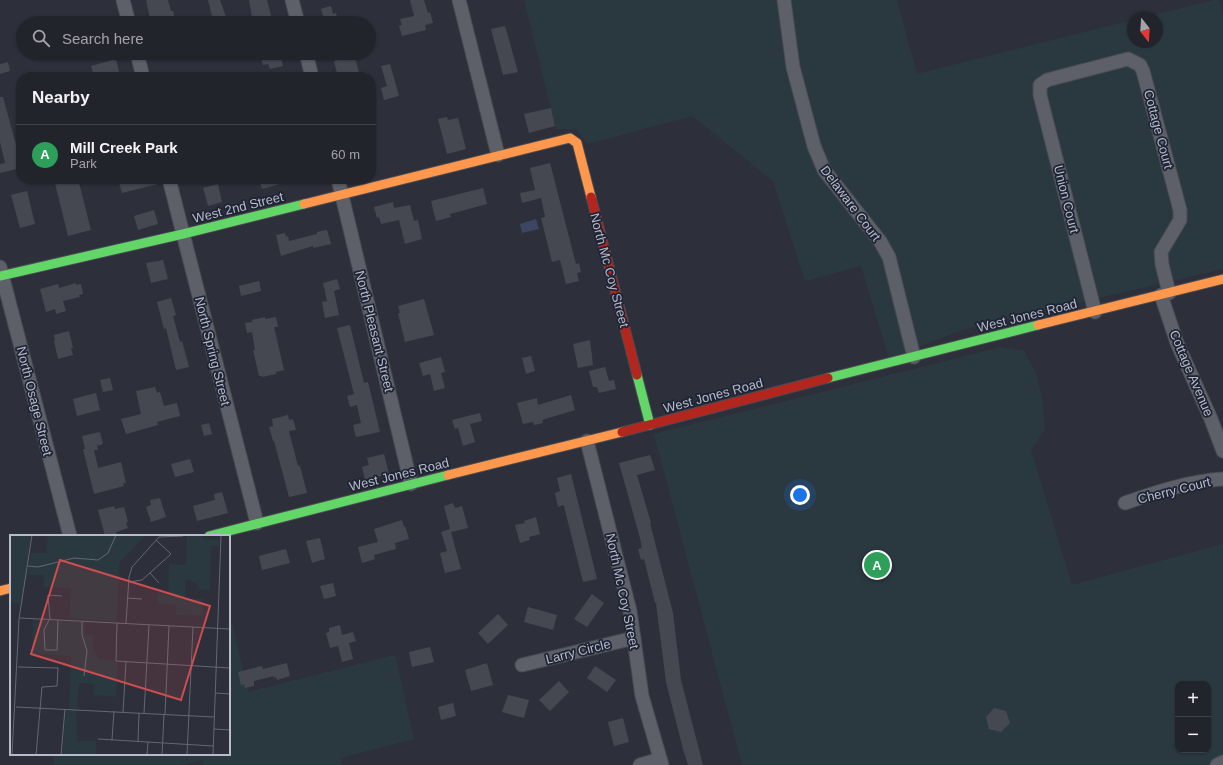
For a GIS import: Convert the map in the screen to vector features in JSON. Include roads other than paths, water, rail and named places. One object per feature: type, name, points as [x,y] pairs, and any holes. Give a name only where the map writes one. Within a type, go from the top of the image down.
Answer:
[{"type":"street","points":[[123,0],[127,16]]},
{"type":"street","points":[[292,0],[296,16]]},
{"type":"street","points":[[459,0],[498,155]]},
{"type":"street","name":"Delaware Court","points":[[784,0],[793,68],[814,146],[824,170],[835,186],[880,241],[889,258],[914,357]]},
{"type":"street","name":"Cottage Court","points":[[1040,85],[1047,80],[1128,59],[1140,65],[1143,70],[1180,210],[1180,220],[1161,252],[1165,294]]},
{"type":"street","points":[[139,60],[142,72]]},
{"type":"street","points":[[308,60],[311,72]]},
{"type":"street","name":"Union Court","points":[[1040,85],[1040,95],[1095,312]]},
{"type":"street","name":"West 2nd Street","points":[[1,273],[183,234],[562,139],[570,138],[574,140]]},
{"type":"street","name":"North Mc Coy Street","points":[[574,140],[578,143],[650,425]]},
{"type":"street","name":"North Spring Street","points":[[170,184],[257,524]]},
{"type":"street","name":"North Pleasant Street","points":[[339,184],[412,484]]},
{"type":"street","name":"North Osage Street","points":[[1,273],[70,535]]},
{"type":"street","name":"West Jones Road","points":[[213,535],[650,425],[807,383],[1223,279]]},
{"type":"street","name":"Cottage Avenue","points":[[1165,294],[1177,343],[1211,419],[1223,451]]},
{"type":"street","name":"North Mc Coy Street","points":[[587,441],[630,611],[642,696],[661,762]]},
{"type":"street","name":"Cherry Court","points":[[1125,503],[1152,494],[1202,481],[1223,479]]},
{"type":"street","points":[[0,591],[10,588]]},
{"type":"street","name":"Larry Circle","points":[[522,665],[634,638]]},
{"type":"street","points":[[640,765],[661,762]]},
{"type":"street","points":[[1217,765],[1223,762]]},
{"type":"water","points":[[536,219],[539,229],[522,233],[520,224]]},
{"type":"place","name":"Mill Creek Park","points":[[877,565]]}]
